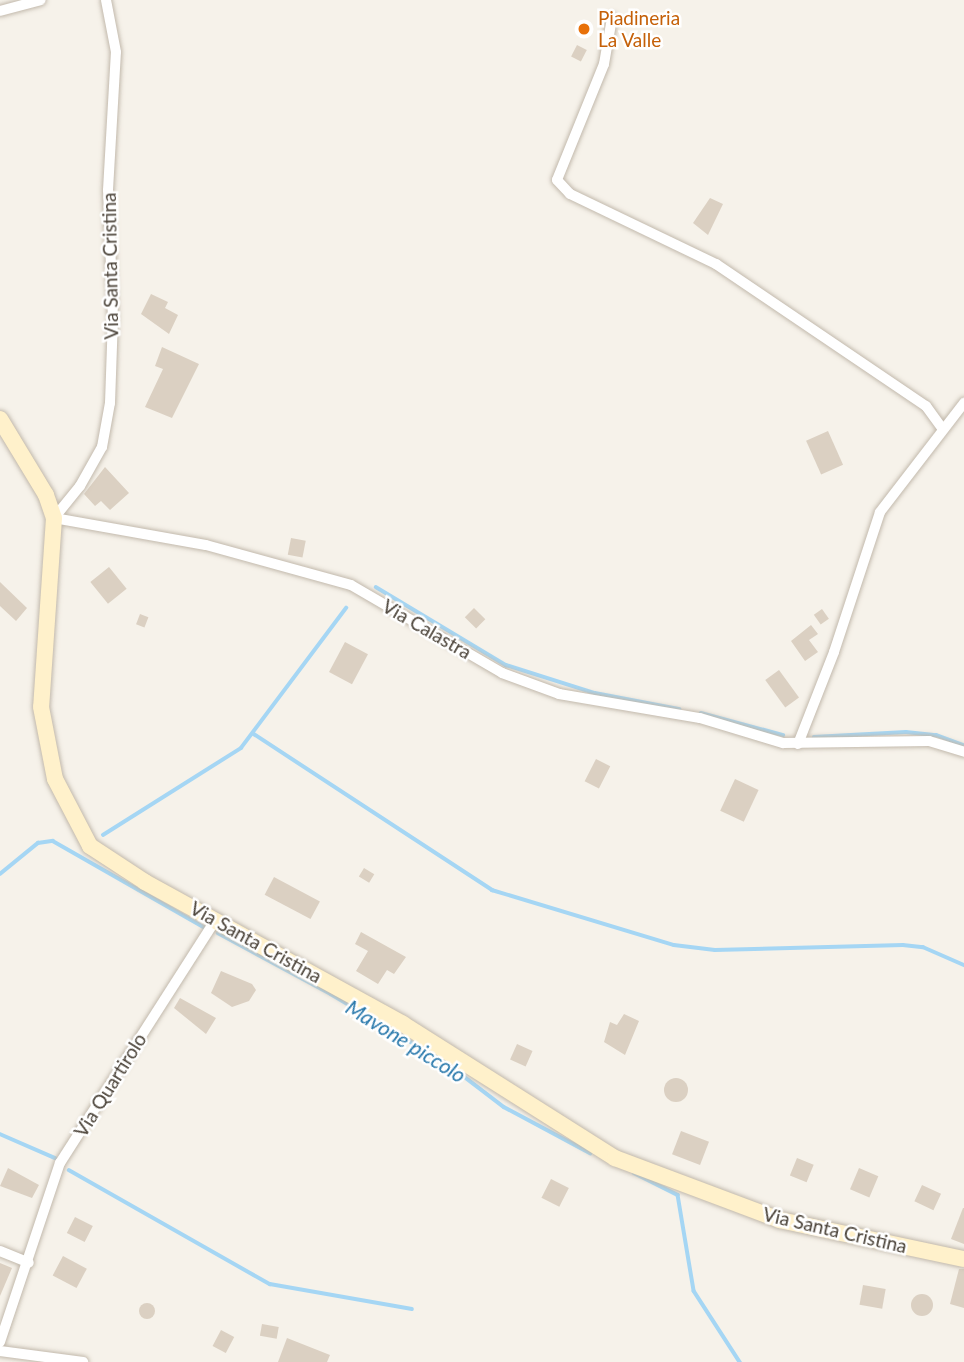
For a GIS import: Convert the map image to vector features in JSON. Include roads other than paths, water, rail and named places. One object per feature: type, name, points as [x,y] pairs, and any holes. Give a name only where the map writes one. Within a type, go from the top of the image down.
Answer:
[{"type":"street","points":[[0,11],[41,0]]},
{"type":"street","name":"Via Santa Cristina","points":[[54,517],[80,486],[102,447],[110,403],[113,319],[108,190],[116,52],[106,0]]},
{"type":"street","points":[[612,18],[604,64],[557,180],[570,194],[716,264],[926,406],[942,428]]},
{"type":"street","points":[[798,744],[834,652],[880,512],[942,428],[964,403]]},
{"type":"street","name":"Via Santa Cristina","points":[[0,419],[46,495],[54,517],[41,707],[55,779],[90,846],[403,1024],[615,1158],[780,1220],[964,1259]]},
{"type":"street","name":"Via Calastra","points":[[54,517],[206,545],[351,585],[502,673],[559,694],[700,718],[798,744],[929,741],[964,752]]},
{"type":"street","name":"Via Quartirolo","points":[[0,1342],[29,1263],[60,1163],[216,919]]},
{"type":"street","points":[[0,1251],[29,1263]]},
{"type":"street","points":[[0,1351],[83,1362]]},
{"type":"waterway","points":[[376,587],[506,665],[595,693],[679,709]]},
{"type":"waterway","points":[[103,835],[241,748],[346,608]]},
{"type":"waterway","points":[[701,713],[783,735]]},
{"type":"waterway","points":[[814,737],[906,732],[936,735],[964,745]]},
{"type":"waterway","points":[[254,734],[492,890],[674,945],[715,950],[903,945],[923,947],[964,965]]},
{"type":"waterway","name":"Mavone piccolo","points":[[0,874],[38,843],[53,841],[204,927]]},
{"type":"waterway","name":"Mavone piccolo","points":[[218,933],[331,994],[449,1065],[504,1107],[590,1153]]},
{"type":"waterway","name":"Mavone piccolo","points":[[0,1134],[55,1158]]},
{"type":"waterway","name":"Mavone piccolo","points":[[69,1170],[270,1284],[412,1309]]},
{"type":"waterway","name":"Mavone piccolo","points":[[634,1173],[678,1195],[694,1291],[740,1362]]},
{"type":"place","name":"Piadineria La Valle","points":[[584,29]]}]
